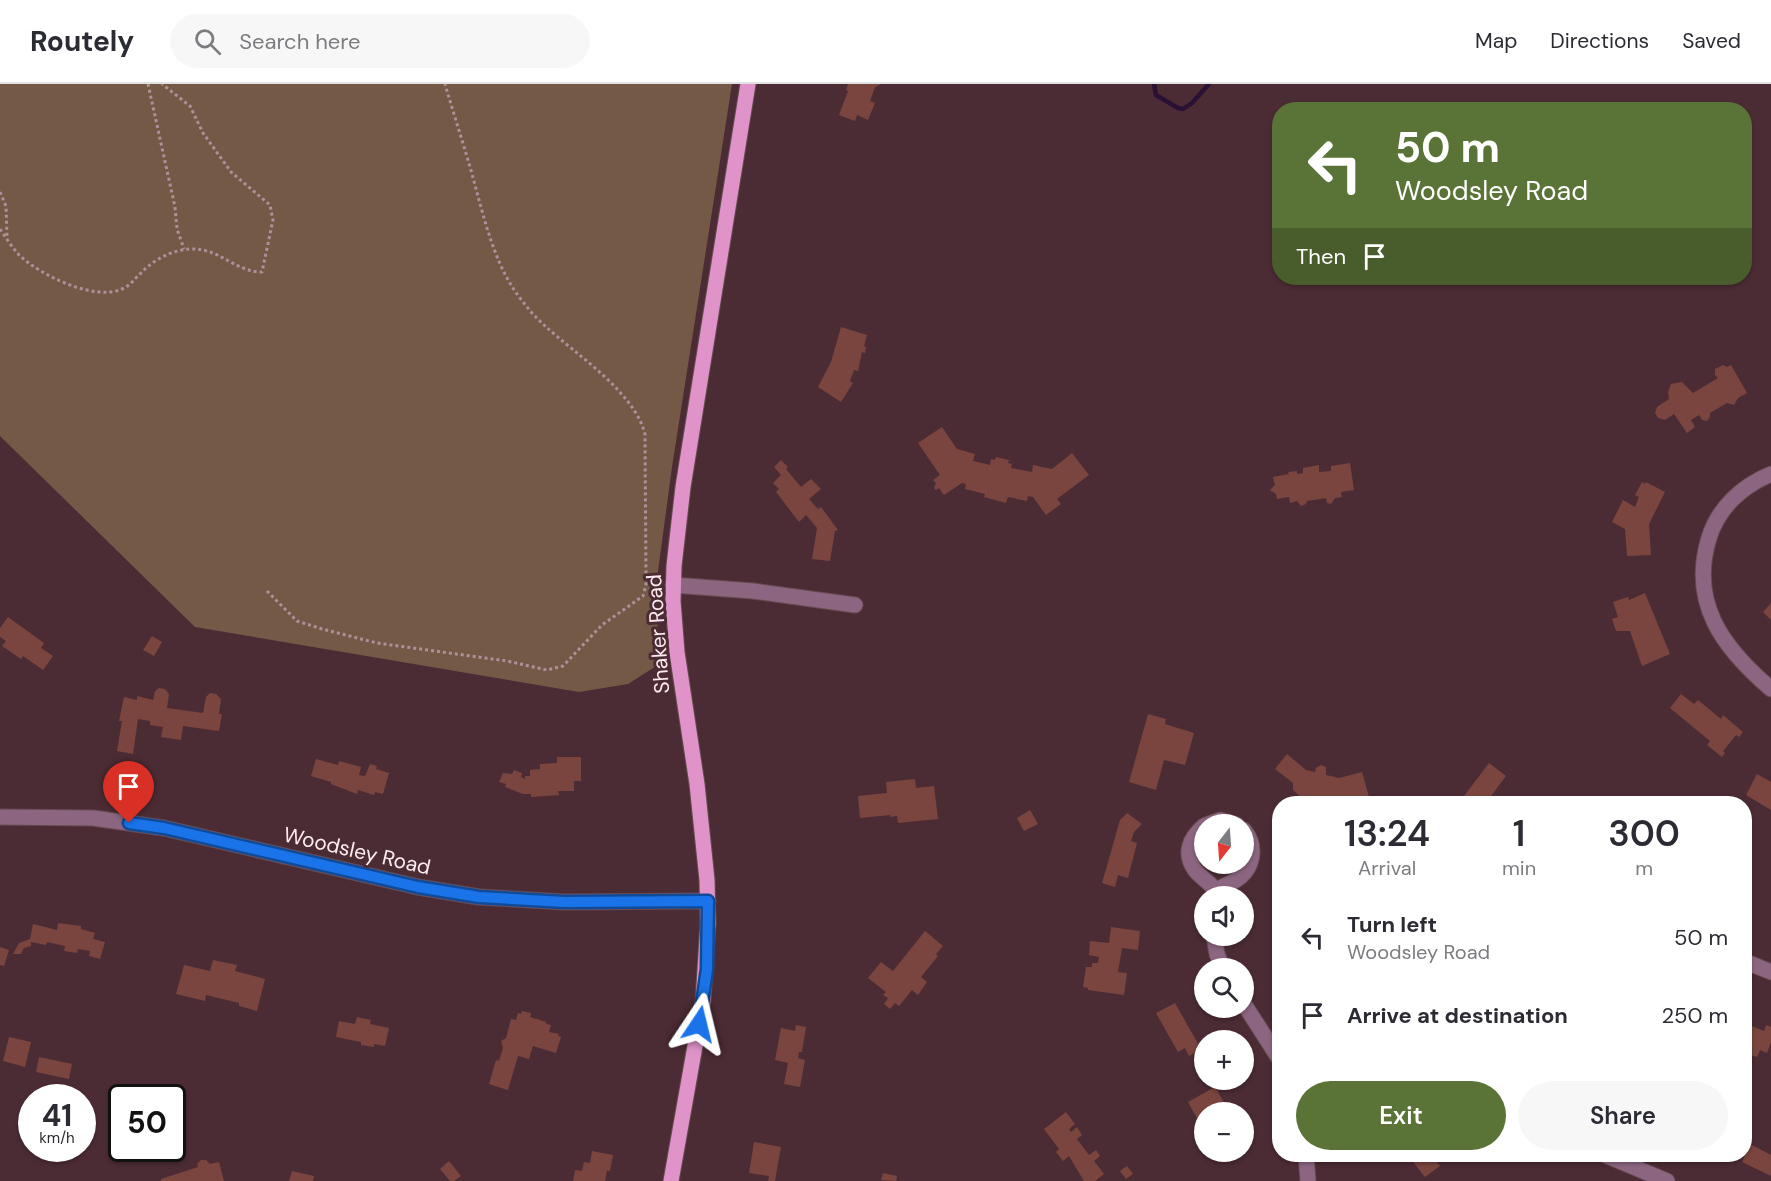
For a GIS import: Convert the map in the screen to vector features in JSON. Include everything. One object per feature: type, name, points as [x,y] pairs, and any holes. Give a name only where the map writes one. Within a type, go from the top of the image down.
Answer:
[{"type":"main road","name":"Shaker Road","points":[[671,1181],[703,1001],[707,969],[708,901],[697,784],[677,652],[673,585],[683,487],[748,84]]},
{"type":"street","points":[[1771,474],[1756,482],[1724,506],[1713,526],[1704,554],[1702,572],[1706,601],[1716,626],[1748,668],[1771,688]]},
{"type":"street","points":[[673,585],[753,591],[855,606]]},
{"type":"street","name":"Woodsley Road","points":[[0,817],[93,818],[164,828],[418,887],[479,897],[564,902],[708,901]]},
{"type":"street","points":[[1194,838],[1188,847],[1194,869]]},
{"type":"street","points":[[1200,874],[1212,886]]},
{"type":"street","points":[[1227,886],[1242,874]]},
{"type":"street","points":[[1752,964],[1771,972]]},
{"type":"street","points":[[1253,1018],[1272,1048]]},
{"type":"street","points":[[1307,1162],[1308,1181]]},
{"type":"street","points":[[1622,1162],[1667,1181]]},
{"type":"path","points":[[148,84],[175,207],[177,229],[184,250]]},
{"type":"path","points":[[0,229],[19,254],[39,270],[73,286],[104,293],[123,289],[156,260],[184,250],[201,249],[214,252],[238,267],[262,272],[272,215],[267,201],[236,177],[224,164],[203,133],[190,106],[162,84]]},
{"type":"path","points":[[267,591],[293,618],[313,627],[377,643],[547,670],[563,666],[602,625],[643,596],[646,585],[645,434],[643,425],[630,404],[598,371],[534,315],[508,281],[484,224],[477,191],[445,84]]},
{"type":"path","points":[[0,192],[6,206],[6,238]]},
{"type":"shaded area","points":[[0,84],[732,84],[672,467],[656,586],[661,663],[628,684],[579,692],[195,627],[0,436]]},
{"type":"building","points":[[848,84],[881,84],[875,87],[870,101],[875,103],[868,120],[857,115],[855,121],[839,115],[848,91],[846,90]]},
{"type":"building","points":[[841,327],[867,335],[865,353],[862,352],[858,371],[854,370],[850,381],[853,383],[841,402],[818,387],[831,362]]},
{"type":"building","points":[[1723,365],[1727,367],[1731,365],[1747,393],[1738,398],[1734,405],[1727,403],[1710,413],[1707,421],[1702,420],[1699,415],[1691,420],[1695,427],[1687,433],[1674,414],[1665,420],[1658,418],[1655,413],[1657,407],[1669,399],[1668,392],[1671,384],[1682,382],[1693,393],[1718,378],[1715,375],[1715,369]]},
{"type":"building","points":[[942,427],[957,449],[975,454],[973,461],[990,465],[991,459],[995,460],[996,457],[1009,460],[1008,463],[1012,464],[1011,468],[1032,472],[1033,465],[1052,469],[1072,453],[1089,475],[1057,499],[1061,504],[1046,515],[1033,497],[1028,496],[1027,501],[1008,497],[1006,503],[965,489],[966,484],[962,483],[944,495],[939,488],[936,490],[934,488],[936,483],[933,480],[940,475],[918,443]]},
{"type":"building","points":[[781,460],[801,487],[811,479],[821,489],[809,499],[818,509],[821,507],[838,530],[835,531],[830,561],[812,559],[817,528],[806,515],[799,522],[776,492],[779,489],[773,483],[781,475],[774,467]]},
{"type":"building","points":[[1350,463],[1354,490],[1341,492],[1342,497],[1335,498],[1331,504],[1327,503],[1326,498],[1307,501],[1301,506],[1297,501],[1290,503],[1289,497],[1277,499],[1276,494],[1270,490],[1275,485],[1273,477],[1289,474],[1288,472],[1303,473],[1303,468],[1319,465],[1319,472],[1331,471],[1331,466]]},
{"type":"building","points":[[1642,482],[1665,492],[1649,524],[1651,555],[1627,556],[1625,529],[1612,522],[1623,500],[1635,507],[1639,497],[1635,495]]},
{"type":"building","points":[[1645,593],[1670,654],[1642,666],[1630,631],[1616,631],[1612,619],[1618,617],[1613,602],[1628,597],[1629,600]]},
{"type":"building","points":[[1771,603],[1771,620],[1763,612]]},
{"type":"building","points":[[8,617],[44,643],[41,648],[53,656],[43,670],[23,656],[21,659],[2,646],[6,641],[0,637],[0,628]]},
{"type":"building","points":[[152,636],[162,642],[154,656],[143,650]]},
{"type":"building","points":[[159,688],[165,689],[169,694],[167,708],[203,713],[206,697],[210,693],[216,694],[221,699],[219,714],[222,714],[219,731],[183,726],[181,740],[161,737],[163,727],[150,725],[150,721],[138,719],[133,754],[117,751],[122,721],[119,721],[124,697],[137,700],[137,696],[153,700],[155,691]]},
{"type":"building","points":[[1681,694],[1694,704],[1698,700],[1721,719],[1723,715],[1743,732],[1739,737],[1736,735],[1723,751],[1725,753],[1722,757],[1707,745],[1710,741],[1670,708]]},
{"type":"building","points":[[1148,714],[1166,719],[1165,724],[1194,733],[1185,765],[1164,760],[1156,790],[1129,782]]},
{"type":"building","points":[[1287,754],[1306,770],[1315,772],[1316,768],[1321,765],[1326,767],[1326,775],[1339,778],[1362,772],[1369,796],[1300,796],[1293,790],[1293,783],[1275,769]]},
{"type":"building","points":[[557,757],[581,757],[581,781],[574,781],[574,791],[558,791],[559,795],[531,797],[531,794],[523,794],[499,782],[503,773],[512,774],[514,770],[522,773],[521,777],[525,779],[525,776],[530,776],[530,770],[540,769],[540,764],[557,763]]},
{"type":"building","points":[[316,759],[338,765],[339,761],[361,767],[359,775],[365,776],[370,764],[377,766],[376,769],[389,773],[383,794],[375,792],[374,795],[358,790],[357,794],[311,776]]},
{"type":"building","points":[[1489,763],[1506,776],[1491,796],[1464,796]]},
{"type":"building","points":[[1757,774],[1771,782],[1771,810],[1752,799],[1752,796],[1746,795]]},
{"type":"building","points":[[915,779],[916,788],[934,786],[938,819],[898,823],[897,816],[890,817],[890,815],[860,818],[858,796],[887,793],[886,782]]},
{"type":"building","points":[[1030,810],[1038,824],[1024,831],[1017,818]]},
{"type":"building","points":[[1127,813],[1142,824],[1134,832],[1131,841],[1137,843],[1128,878],[1118,875],[1115,887],[1102,883],[1120,820]]},
{"type":"building","points":[[58,923],[81,926],[81,929],[95,933],[93,939],[105,942],[100,959],[89,956],[90,951],[78,949],[77,953],[64,951],[65,946],[47,942],[46,945],[31,942],[31,946],[24,948],[21,954],[13,954],[19,943],[30,939],[33,924],[57,930]]},
{"type":"building","points":[[1111,927],[1140,931],[1138,950],[1122,948],[1118,972],[1127,973],[1124,995],[1088,990],[1083,987],[1086,967],[1092,967],[1092,963],[1098,963],[1099,957],[1089,955],[1090,941],[1109,943]]},
{"type":"building","points":[[925,931],[943,946],[921,977],[927,982],[918,995],[912,990],[899,1006],[895,1003],[890,1009],[884,1004],[888,998],[883,995],[886,992],[868,978],[881,962],[893,971]]},
{"type":"building","points":[[0,947],[9,950],[4,966],[0,965]]},
{"type":"building","points":[[213,960],[237,965],[235,971],[265,979],[257,1011],[239,1006],[239,1003],[206,995],[205,1001],[176,994],[184,965],[210,971]]},
{"type":"building","points":[[1175,1003],[1194,1037],[1194,1053],[1189,1056],[1185,1048],[1178,1052],[1156,1013]]},
{"type":"building","points":[[522,1011],[531,1013],[530,1017],[551,1025],[549,1032],[559,1034],[558,1036],[561,1037],[556,1053],[533,1046],[529,1059],[518,1056],[508,1090],[489,1084],[496,1060],[499,1061],[503,1048],[501,1041],[506,1038],[511,1019],[516,1020],[518,1013],[521,1014]]},
{"type":"building","points":[[357,1017],[371,1020],[370,1024],[389,1028],[385,1046],[361,1045],[361,1042],[336,1037],[339,1021],[355,1024]]},
{"type":"building","points":[[796,1025],[806,1027],[802,1052],[799,1052],[798,1058],[805,1060],[800,1087],[784,1084],[788,1063],[775,1060],[781,1028],[795,1031]]},
{"type":"building","points":[[1766,1025],[1771,1027],[1771,1042],[1767,1053],[1760,1050],[1757,1057],[1752,1055],[1752,1026],[1764,1031]]},
{"type":"building","points":[[9,1037],[31,1042],[25,1067],[3,1061]]},
{"type":"building","points":[[39,1057],[72,1064],[69,1079],[36,1072]]},
{"type":"building","points":[[1210,1090],[1217,1090],[1224,1102],[1194,1102],[1194,1113],[1188,1102]]},
{"type":"building","points":[[1066,1112],[1075,1124],[1069,1129],[1071,1132],[1077,1127],[1082,1135],[1077,1139],[1089,1155],[1096,1150],[1100,1156],[1094,1161],[1104,1174],[1095,1181],[1084,1181],[1069,1156],[1063,1161],[1056,1152],[1059,1149],[1044,1129]]},
{"type":"building","points":[[754,1142],[781,1147],[775,1181],[768,1181],[769,1176],[749,1173]]},
{"type":"building","points":[[1752,1145],[1771,1155],[1771,1176],[1742,1162],[1752,1162]]},
{"type":"building","points":[[592,1151],[613,1155],[610,1171],[607,1170],[605,1181],[573,1181],[575,1170],[582,1171],[584,1162],[590,1163]]},
{"type":"building","points":[[201,1160],[206,1160],[210,1164],[219,1162],[224,1181],[161,1181],[161,1179],[198,1167],[197,1164]]},
{"type":"building","points":[[449,1161],[461,1176],[454,1181],[450,1181],[440,1169]]},
{"type":"building","points":[[1413,1162],[1437,1162],[1440,1166],[1425,1177]]},
{"type":"building","points":[[1127,1166],[1133,1174],[1126,1179],[1120,1171]]},
{"type":"building","points":[[292,1171],[314,1176],[313,1181],[289,1181]]},
{"type":"building","points":[[883,1173],[897,1176],[896,1181],[881,1180]]},
{"type":"waterway","points":[[1154,84],[1156,95],[1183,109],[1192,103],[1209,84]]},
{"type":"route","points":[[129,823],[164,828],[418,887],[479,897],[564,902],[708,901],[707,969],[699,1024]]}]
